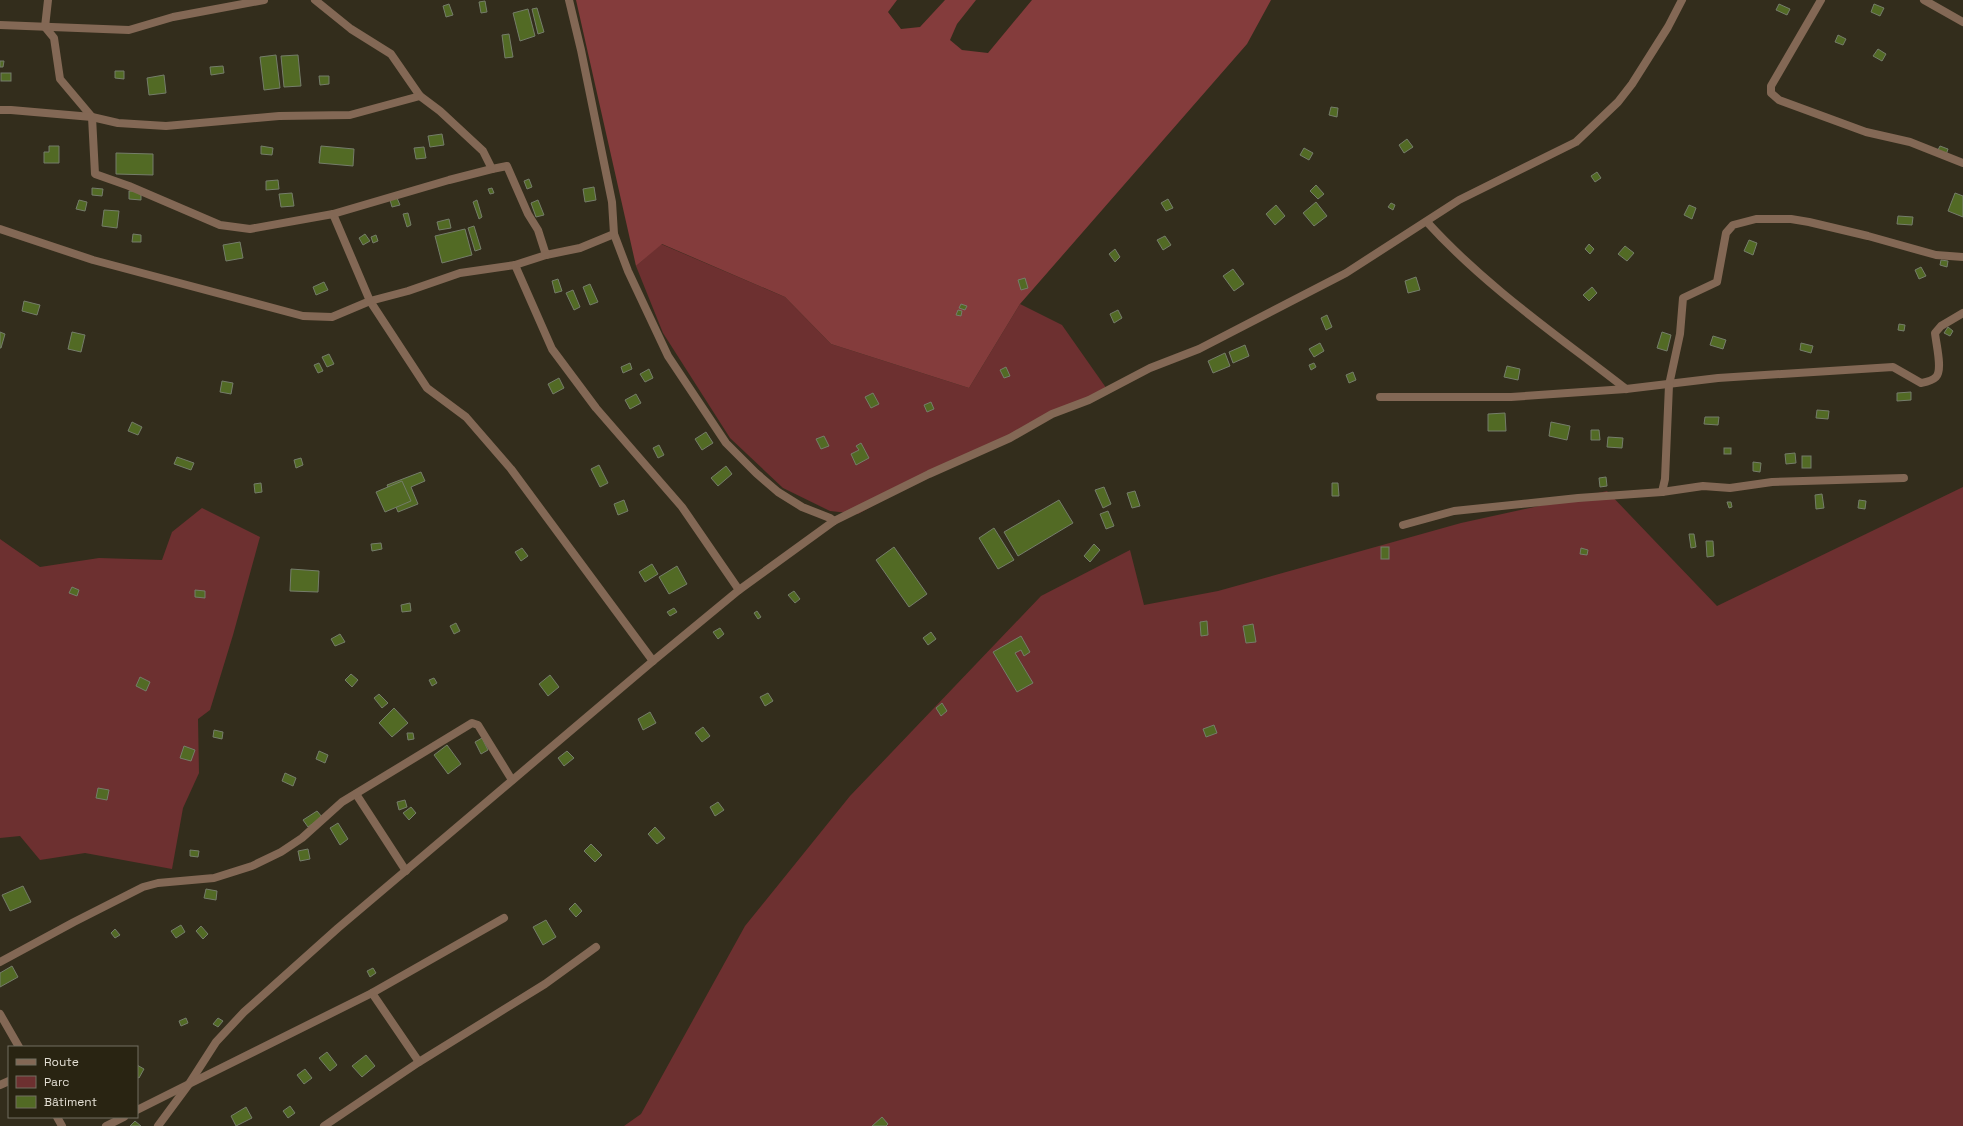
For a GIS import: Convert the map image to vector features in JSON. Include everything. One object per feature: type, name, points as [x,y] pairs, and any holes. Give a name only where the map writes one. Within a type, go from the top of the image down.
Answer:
[{"type":"street","points":[[48,0],[45,27],[54,38],[60,79],[92,117],[95,174],[129,186],[220,225],[250,229],[333,214],[449,180],[506,166],[528,214],[538,230],[546,255]]},
{"type":"street","points":[[0,25],[129,30],[173,17],[264,0]]},
{"type":"street","points":[[315,0],[351,29],[391,54],[420,96],[440,111],[483,151],[492,169]]},
{"type":"street","points":[[569,0],[581,50],[612,202],[614,234],[630,278],[668,356],[726,442],[756,473],[778,492],[802,507],[834,521]]},
{"type":"street","points":[[158,1126],[190,1084],[216,1042],[244,1012],[338,928],[739,590],[834,521],[929,474],[1010,438],[1052,414],[1089,400],[1150,368],[1199,349],[1346,274],[1459,200],[1576,142],[1618,102],[1632,84],[1668,27],[1682,0]]},
{"type":"street","points":[[1821,0],[1772,86],[1771,93],[1775,97],[1866,132],[1910,142],[1963,163]]},
{"type":"street","points":[[1924,0],[1963,22]]},
{"type":"street","points":[[0,110],[92,117],[118,123],[166,126],[280,116],[350,115],[420,96]]},
{"type":"street","points":[[333,214],[370,301],[427,388],[466,417],[511,469],[653,661]]},
{"type":"street","points":[[1662,492],[1665,479],[1669,385],[1680,334],[1683,298],[1717,282],[1726,233],[1733,225],[1756,219],[1791,218],[1868,236],[1936,255],[1963,257]]},
{"type":"street","points":[[1427,222],[1449,246],[1490,283],[1626,389]]},
{"type":"street","points":[[0,229],[93,260],[303,316],[332,317],[370,301],[408,291],[460,273],[515,265],[546,255],[580,248],[614,234]]},
{"type":"street","points":[[515,265],[552,349],[596,408],[682,507],[739,590]]},
{"type":"street","points":[[1380,397],[1511,397],[1626,389],[1718,378],[1893,367],[1921,383],[1931,380],[1937,376],[1940,367],[1935,333],[1942,326],[1963,313]]},
{"type":"street","points":[[1403,525],[1454,510],[1578,498],[1662,492],[1703,486],[1730,488],[1772,482],[1904,478]]},
{"type":"street","points":[[0,962],[143,887],[158,882],[214,878],[252,866],[282,852],[302,838],[342,802],[472,723],[478,725],[512,780]]},
{"type":"street","points":[[356,794],[406,871]]},
{"type":"street","points":[[138,1110],[372,993],[504,918]]},
{"type":"street","points":[[324,1126],[419,1062],[545,984],[596,946]]},
{"type":"street","points":[[372,993],[419,1062]]},
{"type":"street","points":[[0,1014],[18,1046]]},
{"type":"street","points":[[106,1126],[122,1118]]},
{"type":"green space","points":[[661,244],[785,297],[831,344],[969,388],[1020,304],[1062,325],[1109,392],[1056,412],[930,475],[858,514],[830,511],[783,488],[730,438],[663,333],[636,266]]},
{"type":"green space","points":[[1963,487],[1963,1126],[624,1126],[641,1114],[745,926],[850,796],[1041,596],[1130,550],[1144,605],[1218,591],[1461,523],[1607,491],[1717,606]]},
{"type":"green space","points":[[202,508],[260,537],[233,635],[210,710],[198,719],[199,773],[183,808],[172,869],[85,853],[40,860],[20,836],[0,838],[0,539],[40,567],[99,558],[162,560],[172,532]]},
{"type":"shaded area","points":[[576,0],[897,0],[888,12],[901,29],[920,27],[945,0],[976,0],[957,24],[950,40],[962,50],[988,53],[1032,0],[1271,0],[1247,44],[1020,304],[969,388],[831,344],[785,297],[662,244],[636,266]]},
{"type":"building","points":[[485,1],[487,12],[481,13],[479,2]]},
{"type":"building","points":[[449,4],[453,15],[446,17],[443,6]]},
{"type":"building","points":[[1779,4],[1790,9],[1787,15],[1776,10]]},
{"type":"building","points":[[1874,4],[1884,8],[1880,16],[1871,12]]},
{"type":"building","points":[[537,8],[544,32],[538,34],[532,9]]},
{"type":"building","points":[[528,9],[535,36],[520,41],[513,13]]},
{"type":"building","points":[[509,34],[513,57],[505,58],[502,35]]},
{"type":"building","points":[[1838,35],[1846,39],[1843,45],[1835,42]]},
{"type":"building","points":[[1878,49],[1886,54],[1882,61],[1873,56]]},
{"type":"building","points":[[276,55],[280,88],[264,90],[260,57]]},
{"type":"building","points":[[298,55],[301,86],[284,87],[281,56]]},
{"type":"building","points":[[0,61],[4,61],[3,67],[0,67]]},
{"type":"building","points":[[223,66],[224,73],[211,75],[210,67]]},
{"type":"building","points":[[115,71],[124,71],[124,79],[115,78]]},
{"type":"building","points":[[1,73],[11,73],[11,81],[1,81]]},
{"type":"building","points":[[164,75],[166,93],[149,95],[147,78]]},
{"type":"building","points":[[319,76],[329,76],[329,84],[320,85]]},
{"type":"building","points":[[1331,107],[1338,108],[1337,117],[1329,115]]},
{"type":"building","points":[[442,134],[444,145],[430,147],[428,136]]},
{"type":"building","points":[[1407,139],[1413,147],[1404,153],[1399,145]]},
{"type":"building","points":[[49,146],[59,146],[59,163],[44,163],[44,152],[49,152]]},
{"type":"building","points":[[261,146],[273,148],[272,155],[261,154]]},
{"type":"building","points":[[321,146],[354,149],[353,166],[319,163]]},
{"type":"building","points":[[1940,146],[1948,149],[1946,155],[1937,152]]},
{"type":"building","points":[[424,147],[426,158],[416,159],[414,148]]},
{"type":"building","points":[[1304,148],[1313,153],[1309,160],[1300,155]]},
{"type":"building","points":[[116,153],[153,154],[153,175],[116,174]]},
{"type":"building","points":[[1597,172],[1601,178],[1595,182],[1591,176]]},
{"type":"building","points":[[529,179],[532,187],[527,189],[524,181]]},
{"type":"building","points":[[278,180],[279,189],[266,190],[266,181]]},
{"type":"building","points":[[1316,185],[1324,194],[1318,199],[1310,191]]},
{"type":"building","points":[[594,187],[596,200],[585,202],[583,189]]},
{"type":"building","points":[[92,188],[103,189],[102,196],[92,195]]},
{"type":"building","points":[[492,188],[494,193],[490,194],[488,189]]},
{"type":"building","points":[[129,191],[141,192],[141,200],[129,199]]},
{"type":"building","points":[[292,193],[294,206],[281,207],[279,194]]},
{"type":"building","points":[[1955,193],[1963,196],[1963,217],[1948,211]]},
{"type":"building","points":[[397,198],[400,205],[392,207],[390,200]]},
{"type":"building","points":[[1168,199],[1173,208],[1166,211],[1161,203]]},
{"type":"building","points":[[79,200],[87,202],[85,211],[76,209]]},
{"type":"building","points":[[477,200],[482,217],[479,219],[473,202]]},
{"type":"building","points":[[538,200],[544,215],[536,217],[531,203]]},
{"type":"building","points":[[1316,202],[1327,216],[1314,226],[1303,213]]},
{"type":"building","points":[[1391,203],[1395,205],[1393,210],[1388,207]]},
{"type":"building","points":[[1276,205],[1285,216],[1275,225],[1266,214]]},
{"type":"building","points":[[1689,205],[1696,208],[1692,219],[1684,215]]},
{"type":"building","points":[[104,210],[119,211],[117,228],[102,226]]},
{"type":"building","points":[[408,213],[411,225],[407,227],[403,214]]},
{"type":"building","points":[[1898,216],[1913,217],[1912,225],[1897,224]]},
{"type":"building","points":[[449,219],[451,228],[439,230],[437,222]]},
{"type":"building","points":[[474,226],[481,249],[475,251],[468,228]]},
{"type":"building","points":[[465,229],[472,255],[442,263],[435,236]]},
{"type":"building","points":[[133,234],[141,235],[141,242],[132,242]]},
{"type":"building","points":[[365,234],[370,241],[363,245],[359,238]]},
{"type":"building","points":[[376,235],[378,241],[373,243],[371,237]]},
{"type":"building","points":[[1165,236],[1171,245],[1163,250],[1157,240]]},
{"type":"building","points":[[1749,240],[1757,243],[1753,255],[1744,251]]},
{"type":"building","points":[[240,242],[243,258],[226,261],[223,245]]},
{"type":"building","points":[[1589,244],[1594,249],[1590,254],[1585,249]]},
{"type":"building","points":[[1625,246],[1634,253],[1627,261],[1618,254]]},
{"type":"building","points":[[1115,249],[1120,257],[1115,262],[1109,254]]},
{"type":"building","points":[[1941,260],[1948,261],[1947,267],[1940,265]]},
{"type":"building","points":[[1921,267],[1926,276],[1919,279],[1915,270]]},
{"type":"building","points":[[1233,269],[1244,284],[1234,291],[1223,276]]},
{"type":"building","points":[[1416,277],[1420,290],[1408,293],[1405,281]]},
{"type":"building","points":[[1025,278],[1028,288],[1021,290],[1018,280]]},
{"type":"building","points":[[558,279],[562,291],[555,293],[552,281]]},
{"type":"building","points":[[324,282],[328,290],[316,295],[313,287]]},
{"type":"building","points":[[590,284],[598,302],[590,305],[583,287]]},
{"type":"building","points":[[1592,287],[1597,293],[1589,301],[1583,295]]},
{"type":"building","points":[[573,290],[580,307],[574,310],[566,293]]},
{"type":"building","points":[[24,301],[40,305],[37,315],[22,311]]},
{"type":"building","points":[[961,304],[967,306],[965,310],[959,308]]},
{"type":"building","points":[[958,310],[962,311],[961,316],[956,315]]},
{"type":"building","points":[[1118,310],[1122,318],[1114,323],[1110,314]]},
{"type":"building","points":[[1327,315],[1332,327],[1326,330],[1321,318]]},
{"type":"building","points":[[1899,324],[1905,325],[1904,331],[1898,330]]},
{"type":"building","points":[[1948,327],[1953,331],[1950,336],[1944,333]]},
{"type":"building","points":[[0,332],[5,334],[1,348],[0,348]]},
{"type":"building","points":[[72,332],[85,335],[81,352],[68,349]]},
{"type":"building","points":[[1662,332],[1671,335],[1667,351],[1657,348]]},
{"type":"building","points":[[1713,336],[1726,340],[1723,349],[1710,345]]},
{"type":"building","points":[[1320,343],[1324,351],[1314,357],[1309,349]]},
{"type":"building","points":[[1801,343],[1813,346],[1811,353],[1800,350]]},
{"type":"building","points":[[1245,345],[1249,356],[1233,363],[1229,352]]},
{"type":"building","points":[[1225,353],[1230,366],[1213,373],[1208,361]]},
{"type":"building","points":[[329,354],[334,364],[327,367],[322,357]]},
{"type":"building","points":[[319,363],[323,371],[318,373],[314,365]]},
{"type":"building","points":[[630,363],[632,369],[623,373],[621,367]]},
{"type":"building","points":[[1314,363],[1316,367],[1311,370],[1309,365]]},
{"type":"building","points":[[1507,366],[1520,369],[1518,380],[1504,377]]},
{"type":"building","points":[[1006,367],[1010,376],[1004,378],[1000,370]]},
{"type":"building","points":[[649,369],[653,378],[645,382],[640,374]]},
{"type":"building","points":[[1353,372],[1356,380],[1349,383],[1346,375]]},
{"type":"building","points":[[559,378],[564,388],[553,394],[548,384]]},
{"type":"building","points":[[222,381],[233,383],[231,394],[220,392]]},
{"type":"building","points":[[1911,392],[1911,400],[1897,401],[1897,393]]},
{"type":"building","points":[[873,393],[879,404],[871,408],[865,397]]},
{"type":"building","points":[[636,394],[641,403],[630,409],[625,400]]},
{"type":"building","points":[[931,402],[934,409],[927,412],[924,405]]},
{"type":"building","points":[[1817,410],[1829,411],[1828,419],[1816,418]]},
{"type":"building","points":[[1505,413],[1506,431],[1488,431],[1488,414]]},
{"type":"building","points":[[1705,417],[1719,417],[1718,425],[1704,424]]},
{"type":"building","points":[[132,422],[142,427],[138,435],[128,431]]},
{"type":"building","points":[[1551,422],[1570,426],[1567,440],[1549,436]]},
{"type":"building","points":[[1591,430],[1599,430],[1600,440],[1591,440]]},
{"type":"building","points":[[706,432],[713,443],[702,450],[695,439]]},
{"type":"building","points":[[824,436],[829,446],[821,449],[816,439]]},
{"type":"building","points":[[1608,437],[1623,438],[1622,448],[1607,447]]},
{"type":"building","points":[[861,443],[869,458],[856,465],[851,454],[859,450],[856,446]]},
{"type":"building","points":[[659,445],[664,455],[658,458],[653,448]]},
{"type":"building","points":[[1724,448],[1731,448],[1731,454],[1724,454]]},
{"type":"building","points":[[1795,453],[1796,463],[1786,464],[1785,454]]},
{"type":"building","points":[[1802,456],[1811,456],[1811,468],[1802,468]]},
{"type":"building","points":[[177,457],[194,463],[191,470],[174,464]]},
{"type":"building","points":[[301,458],[303,465],[296,468],[294,460]]},
{"type":"building","points":[[1753,462],[1761,463],[1760,472],[1753,471]]},
{"type":"building","points":[[599,465],[608,483],[600,487],[591,469]]},
{"type":"building","points":[[726,466],[732,474],[718,486],[711,478]]},
{"type":"building","points":[[421,472],[425,481],[411,487],[418,504],[398,512],[387,485]]},
{"type":"building","points":[[1606,477],[1607,486],[1600,487],[1599,478]]},
{"type":"building","points":[[402,481],[411,501],[385,512],[376,492]]},
{"type":"building","points":[[261,483],[262,492],[255,493],[254,484]]},
{"type":"building","points":[[1332,483],[1338,483],[1339,496],[1332,496]]},
{"type":"building","points":[[1104,487],[1111,504],[1103,508],[1095,490]]},
{"type":"building","points":[[1135,491],[1140,506],[1132,508],[1127,493]]},
{"type":"building","points":[[1822,494],[1824,508],[1816,509],[1815,495]]},
{"type":"building","points":[[624,500],[628,511],[618,515],[614,504]]},
{"type":"building","points":[[1059,500],[1073,523],[1018,556],[1004,532]]},
{"type":"building","points":[[1859,500],[1866,501],[1865,509],[1858,508]]},
{"type":"building","points":[[1727,502],[1731,502],[1732,507],[1729,508]]},
{"type":"building","points":[[1108,511],[1114,526],[1106,529],[1100,514]]},
{"type":"building","points":[[994,528],[1014,560],[998,569],[979,538]]},
{"type":"building","points":[[1689,534],[1694,534],[1696,547],[1691,548]]},
{"type":"building","points":[[1706,541],[1713,541],[1714,556],[1707,557]]},
{"type":"building","points":[[381,543],[382,549],[372,551],[371,544]]},
{"type":"building","points":[[1094,544],[1100,550],[1090,562],[1084,556]]},
{"type":"building","points":[[894,547],[927,594],[909,607],[876,560]]},
{"type":"building","points":[[1381,547],[1389,547],[1389,559],[1381,559]]},
{"type":"building","points":[[522,548],[528,556],[521,561],[515,552]]},
{"type":"building","points":[[1581,548],[1588,550],[1587,555],[1580,554]]},
{"type":"building","points":[[652,564],[658,574],[645,582],[639,572]]},
{"type":"building","points":[[677,566],[687,584],[669,594],[659,577]]},
{"type":"building","points":[[291,569],[319,571],[318,592],[290,591]]},
{"type":"building","points":[[72,587],[79,590],[77,596],[69,593]]},
{"type":"building","points":[[195,590],[205,591],[205,598],[195,597]]},
{"type":"building","points":[[794,591],[800,599],[795,603],[788,595]]},
{"type":"building","points":[[410,603],[411,611],[402,612],[401,605]]},
{"type":"building","points":[[674,608],[677,612],[670,616],[667,612]]},
{"type":"building","points":[[757,611],[761,617],[758,619],[754,613]]},
{"type":"building","points":[[1207,621],[1208,635],[1201,636],[1200,622]]},
{"type":"building","points":[[456,623],[460,631],[454,634],[450,626]]},
{"type":"building","points":[[1253,624],[1256,642],[1246,643],[1243,626]]},
{"type":"building","points":[[720,628],[724,634],[718,639],[713,632]]},
{"type":"building","points":[[931,632],[936,639],[928,645],[923,638]]},
{"type":"building","points":[[340,634],[345,642],[335,646],[331,639]]},
{"type":"building","points":[[1021,636],[1030,652],[1024,656],[1021,650],[1015,653],[1033,683],[1017,692],[993,652]]},
{"type":"building","points":[[351,674],[358,680],[352,687],[345,680]]},
{"type":"building","points":[[550,675],[559,687],[548,696],[539,684]]},
{"type":"building","points":[[140,677],[150,682],[146,691],[136,686]]},
{"type":"building","points":[[434,678],[437,683],[432,686],[429,680]]},
{"type":"building","points":[[768,693],[773,701],[765,706],[760,697]]},
{"type":"building","points":[[379,694],[388,703],[382,708],[374,698]]},
{"type":"building","points":[[942,703],[947,711],[941,716],[936,708]]},
{"type":"building","points":[[394,708],[408,723],[392,737],[379,723]]},
{"type":"building","points":[[650,712],[656,723],[643,730],[638,719]]},
{"type":"building","points":[[1214,725],[1217,733],[1206,737],[1203,729]]},
{"type":"building","points":[[703,727],[710,736],[702,742],[695,733]]},
{"type":"building","points":[[214,730],[223,732],[222,739],[213,737]]},
{"type":"building","points":[[407,733],[413,733],[414,739],[408,740]]},
{"type":"building","points":[[482,738],[488,750],[481,754],[475,742]]},
{"type":"building","points":[[447,745],[461,764],[448,774],[434,755]]},
{"type":"building","points":[[184,746],[195,750],[191,761],[180,758]]},
{"type":"building","points":[[319,751],[328,755],[325,763],[316,759]]},
{"type":"building","points":[[567,751],[574,758],[564,766],[558,758]]},
{"type":"building","points":[[285,773],[296,778],[293,786],[282,781]]},
{"type":"building","points":[[98,788],[109,790],[107,800],[96,798]]},
{"type":"building","points":[[405,800],[407,807],[399,810],[397,802]]},
{"type":"building","points":[[718,802],[724,810],[715,816],[710,807]]},
{"type":"building","points":[[411,807],[416,813],[409,820],[403,813]]},
{"type":"building","points":[[317,811],[322,817],[308,827],[303,820]]},
{"type":"building","points":[[338,823],[348,839],[340,845],[330,828]]},
{"type":"building","points":[[655,827],[665,838],[657,844],[648,834]]},
{"type":"building","points":[[591,844],[602,855],[595,862],[584,851]]},
{"type":"building","points":[[308,849],[310,859],[300,861],[298,851]]},
{"type":"building","points":[[190,850],[199,851],[198,857],[190,856]]},
{"type":"building","points":[[23,886],[31,902],[10,911],[2,895]]},
{"type":"building","points":[[206,889],[217,891],[216,900],[204,898]]},
{"type":"building","points":[[575,903],[582,911],[576,917],[569,909]]},
{"type":"building","points":[[546,920],[556,937],[543,945],[533,927]]},
{"type":"building","points":[[181,925],[185,932],[176,938],[171,931]]},
{"type":"building","points":[[201,926],[208,934],[203,939],[196,931]]},
{"type":"building","points":[[115,929],[120,935],[115,938],[111,933]]},
{"type":"building","points":[[12,966],[18,977],[0,987],[0,973]]},
{"type":"building","points":[[373,968],[376,973],[370,977],[367,971]]},
{"type":"building","points":[[186,1018],[188,1023],[181,1026],[179,1021]]},
{"type":"building","points":[[218,1018],[223,1021],[218,1027],[213,1024]]},
{"type":"building","points":[[327,1052],[337,1065],[330,1071],[319,1058]]},
{"type":"building","points":[[366,1055],[375,1066],[362,1077],[352,1066]]},
{"type":"building","points":[[138,1066],[144,1069],[138,1078]]},
{"type":"building","points":[[305,1069],[312,1078],[304,1084],[297,1075]]},
{"type":"building","points":[[290,1106],[295,1113],[288,1118],[283,1111]]},
{"type":"building","points":[[246,1107],[252,1118],[236,1126],[231,1116]]},
{"type":"building","points":[[882,1117],[888,1124],[886,1126],[872,1126]]},
{"type":"building","points":[[135,1121],[141,1126],[130,1126]]}]
